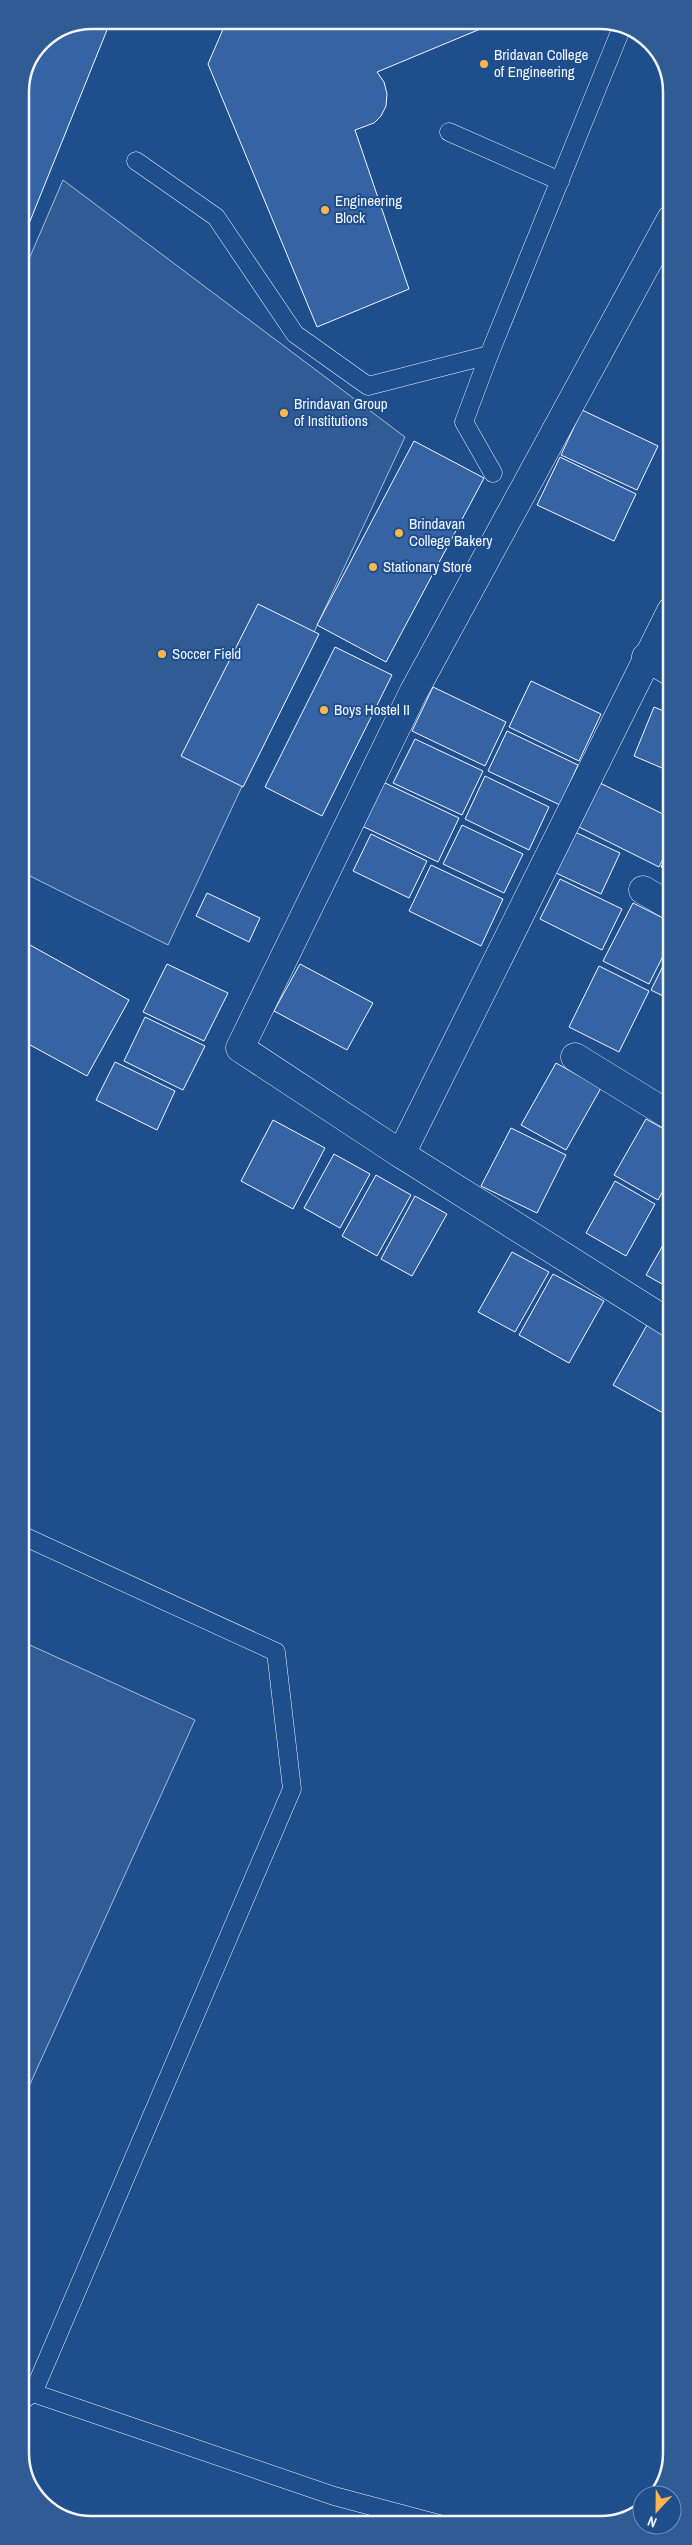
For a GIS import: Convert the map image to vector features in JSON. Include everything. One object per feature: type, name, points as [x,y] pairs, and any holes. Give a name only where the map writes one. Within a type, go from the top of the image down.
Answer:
[{"type":"street","points":[[663,234],[412,693],[240,1048],[401,1154],[663,1319]]},
{"type":"street","points":[[401,1154],[646,657],[663,626]]},
{"type":"street","points":[[646,657],[663,667]]},
{"type":"street","points":[[643,890],[663,901]]},
{"type":"street","points":[[576,1057],[663,1111]]},
{"type":"lane","points":[[493,473],[464,422],[489,355],[620,33]]},
{"type":"lane","points":[[449,132],[560,181]]},
{"type":"lane","points":[[136,160],[216,217],[295,334],[368,386],[489,355]]},
{"type":"lane","points":[[29,1539],[276,1652],[292,1789],[29,2392]]},
{"type":"lane","points":[[29,2398],[334,2496],[409,2516]]},
{"type":"shaded area","name":"Soccer Field","points":[[63,180],[405,437],[168,945],[29,876],[29,259]]},
{"type":"shaded area","points":[[29,1645],[195,1720],[29,2086]]},
{"type":"building","points":[[107,29],[29,224],[29,92],[34,68],[39,57],[57,39],[80,30]]},
{"type":"building","name":"Engineering Block","points":[[223,29],[480,29],[377,72],[384,82],[387,94],[386,106],[381,116],[374,123],[355,130],[409,289],[317,327],[208,64]]},
{"type":"building","points":[[582,410],[658,446],[637,490],[561,455]]},
{"type":"building","points":[[414,441],[484,478],[386,662],[317,625]]},
{"type":"building","points":[[560,457],[636,494],[614,541],[537,505]]},
{"type":"building","points":[[258,604],[319,634],[243,787],[181,756]]},
{"type":"building","points":[[335,647],[392,675],[322,816],[265,787]]},
{"type":"building","points":[[531,681],[601,714],[579,761],[509,727]]},
{"type":"building","points":[[433,687],[506,722],[485,766],[412,731]]},
{"type":"building","points":[[654,707],[663,711],[663,768],[634,756]]},
{"type":"building","points":[[507,731],[578,765],[560,805],[488,771]]},
{"type":"building","points":[[415,739],[483,771],[462,815],[393,783]]},
{"type":"building","points":[[485,776],[549,807],[529,850],[465,819]]},
{"type":"building","points":[[383,782],[459,818],[438,862],[362,826]]},
{"type":"building","points":[[600,783],[663,814],[663,859],[659,867],[579,827]]},
{"type":"building","points":[[462,825],[523,854],[504,893],[443,864]]},
{"type":"building","points":[[575,832],[620,853],[601,894],[556,873]]},
{"type":"building","points":[[371,834],[427,861],[409,898],[353,871]]},
{"type":"building","points":[[431,865],[503,899],[481,946],[409,911]]},
{"type":"building","points":[[560,879],[622,909],[602,950],[540,919]]},
{"type":"building","points":[[207,893],[260,918],[249,942],[196,916]]},
{"type":"building","points":[[633,903],[663,918],[663,956],[649,984],[603,961]]},
{"type":"building","points":[[29,944],[129,1000],[87,1076],[29,1044]]},
{"type":"building","points":[[167,964],[228,993],[204,1041],[143,1012]]},
{"type":"building","points":[[300,964],[373,1003],[347,1050],[274,1011]]},
{"type":"building","points":[[599,966],[649,991],[619,1052],[569,1027]]},
{"type":"building","points":[[663,966],[663,996],[651,990]]},
{"type":"building","points":[[145,1017],[205,1046],[183,1090],[124,1061]]},
{"type":"building","points":[[115,1062],[175,1091],[157,1130],[96,1100]]},
{"type":"building","points":[[556,1063],[601,1088],[566,1150],[521,1125]]},
{"type":"building","points":[[646,1119],[663,1129],[663,1191],[658,1200],[614,1175]]},
{"type":"building","points":[[273,1120],[325,1148],[293,1209],[241,1181]]},
{"type":"building","points":[[511,1128],[566,1155],[537,1213],[481,1186]]},
{"type":"building","points":[[334,1154],[370,1174],[340,1228],[304,1208]]},
{"type":"building","points":[[376,1175],[411,1195],[377,1256],[342,1236]]},
{"type":"building","points":[[615,1181],[655,1204],[626,1256],[586,1233]]},
{"type":"building","points":[[415,1196],[447,1214],[412,1276],[381,1259]]},
{"type":"building","points":[[663,1245],[663,1285],[646,1275]]},
{"type":"building","points":[[512,1252],[549,1272],[515,1332],[478,1312]]},
{"type":"building","points":[[553,1274],[604,1301],[569,1363],[519,1335]]},
{"type":"building","points":[[647,1325],[663,1334],[663,1413],[613,1385]]},
{"type":"place","name":"Bridavan College of Engineering","points":[[484,64]]},
{"type":"place","name":"Engineering Block","points":[[325,210]]},
{"type":"place","name":"Brindavan Group of Institutions","points":[[284,413]]},
{"type":"place","name":"Brindavan College Bakery","points":[[399,533]]},
{"type":"place","name":"Stationary Store","points":[[373,567]]},
{"type":"place","name":"Soccer Field","points":[[162,654]]},
{"type":"place","name":"Boys Hostel II","points":[[324,710]]}]
